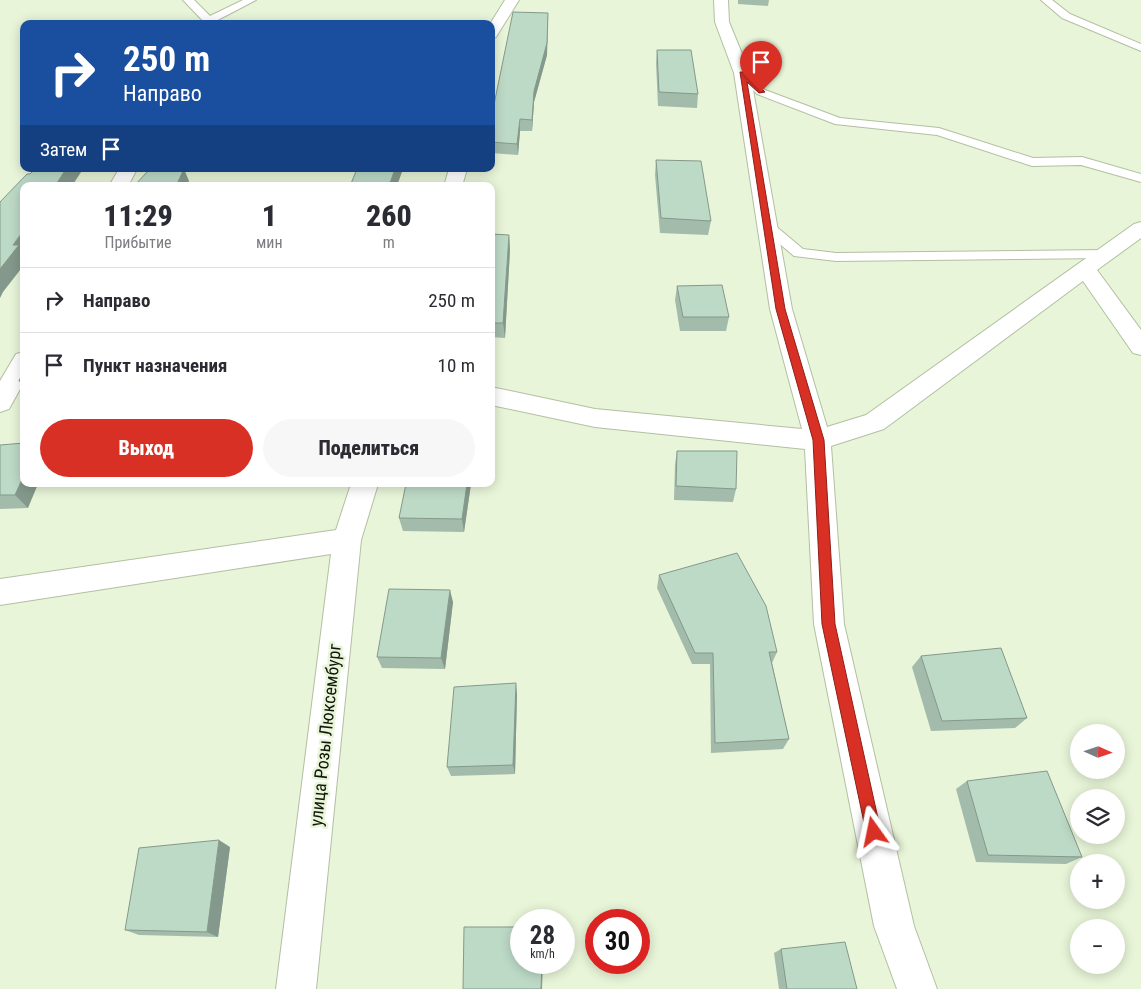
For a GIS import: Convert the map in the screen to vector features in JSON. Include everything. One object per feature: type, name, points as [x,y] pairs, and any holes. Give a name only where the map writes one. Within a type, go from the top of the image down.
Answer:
[{"type":"street","points":[[495,28],[512,0]]},
{"type":"street","points":[[721,0],[722,22],[742,73],[781,309],[818,440],[829,624],[894,926],[917,989]]},
{"type":"street","points":[[495,397],[595,418],[818,440],[874,422],[1141,228]]},
{"type":"street","points":[[1085,268],[1141,347]]},
{"type":"street","points":[[0,403],[20,367]]},
{"type":"street","name":"улица Розы Люксембург","points":[[296,989],[347,540],[363,487]]},
{"type":"street","points":[[0,592],[347,540]]},
{"type":"lane","points":[[188,0],[206,20]]},
{"type":"lane","points":[[212,20],[252,0]]},
{"type":"lane","points":[[1046,0],[1066,16],[1141,48]]},
{"type":"lane","points":[[742,73],[761,92],[802,109],[839,121],[939,132],[1032,162],[1082,162],[1141,178]]},
{"type":"lane","points":[[767,226],[799,253],[836,257],[1106,254]]},
{"type":"building","points":[[513,12],[548,13],[547,43],[534,91],[532,120],[520,119],[517,144],[495,142],[495,100]]},
{"type":"building","points":[[657,50],[691,50],[698,94],[659,92]]},
{"type":"building","points":[[656,160],[701,161],[711,221],[661,218]]},
{"type":"building","points":[[32,172],[64,172],[58,182],[20,182],[20,235],[13,245],[19,245],[0,269],[0,202],[27,174]]},
{"type":"building","points":[[147,172],[183,172],[178,182],[138,182]]},
{"type":"building","points":[[356,172],[394,172],[390,182],[352,182]]},
{"type":"building","points":[[495,234],[509,235],[503,323],[495,323]]},
{"type":"building","points":[[722,285],[729,317],[683,317],[677,286]]},
{"type":"building","points":[[20,443],[20,484],[15,495],[0,495],[0,445]]},
{"type":"building","points":[[677,451],[737,451],[736,489],[676,486]]},
{"type":"building","points":[[405,487],[467,487],[462,519],[399,518]]},
{"type":"building","points":[[737,553],[766,606],[777,652],[769,652],[789,739],[715,743],[713,653],[695,653],[659,575]]},
{"type":"building","points":[[389,589],[450,590],[441,658],[377,657]]},
{"type":"building","points":[[1001,648],[1027,718],[942,721],[921,656]]},
{"type":"building","points":[[516,683],[513,765],[447,767],[454,687]]},
{"type":"building","points":[[1047,771],[1070,828],[1070,844],[1077,844],[1081,854],[1070,854],[1070,857],[988,855],[967,781]]},
{"type":"building","points":[[219,840],[207,932],[125,930],[139,848]]},
{"type":"building","points":[[464,927],[510,927],[510,974],[542,974],[541,989],[463,989]]},
{"type":"building","points":[[845,942],[857,989],[787,989],[781,949]]},
{"type":"route","points":[[761,92],[742,73],[781,309],[818,440],[829,624],[874,832]]}]
